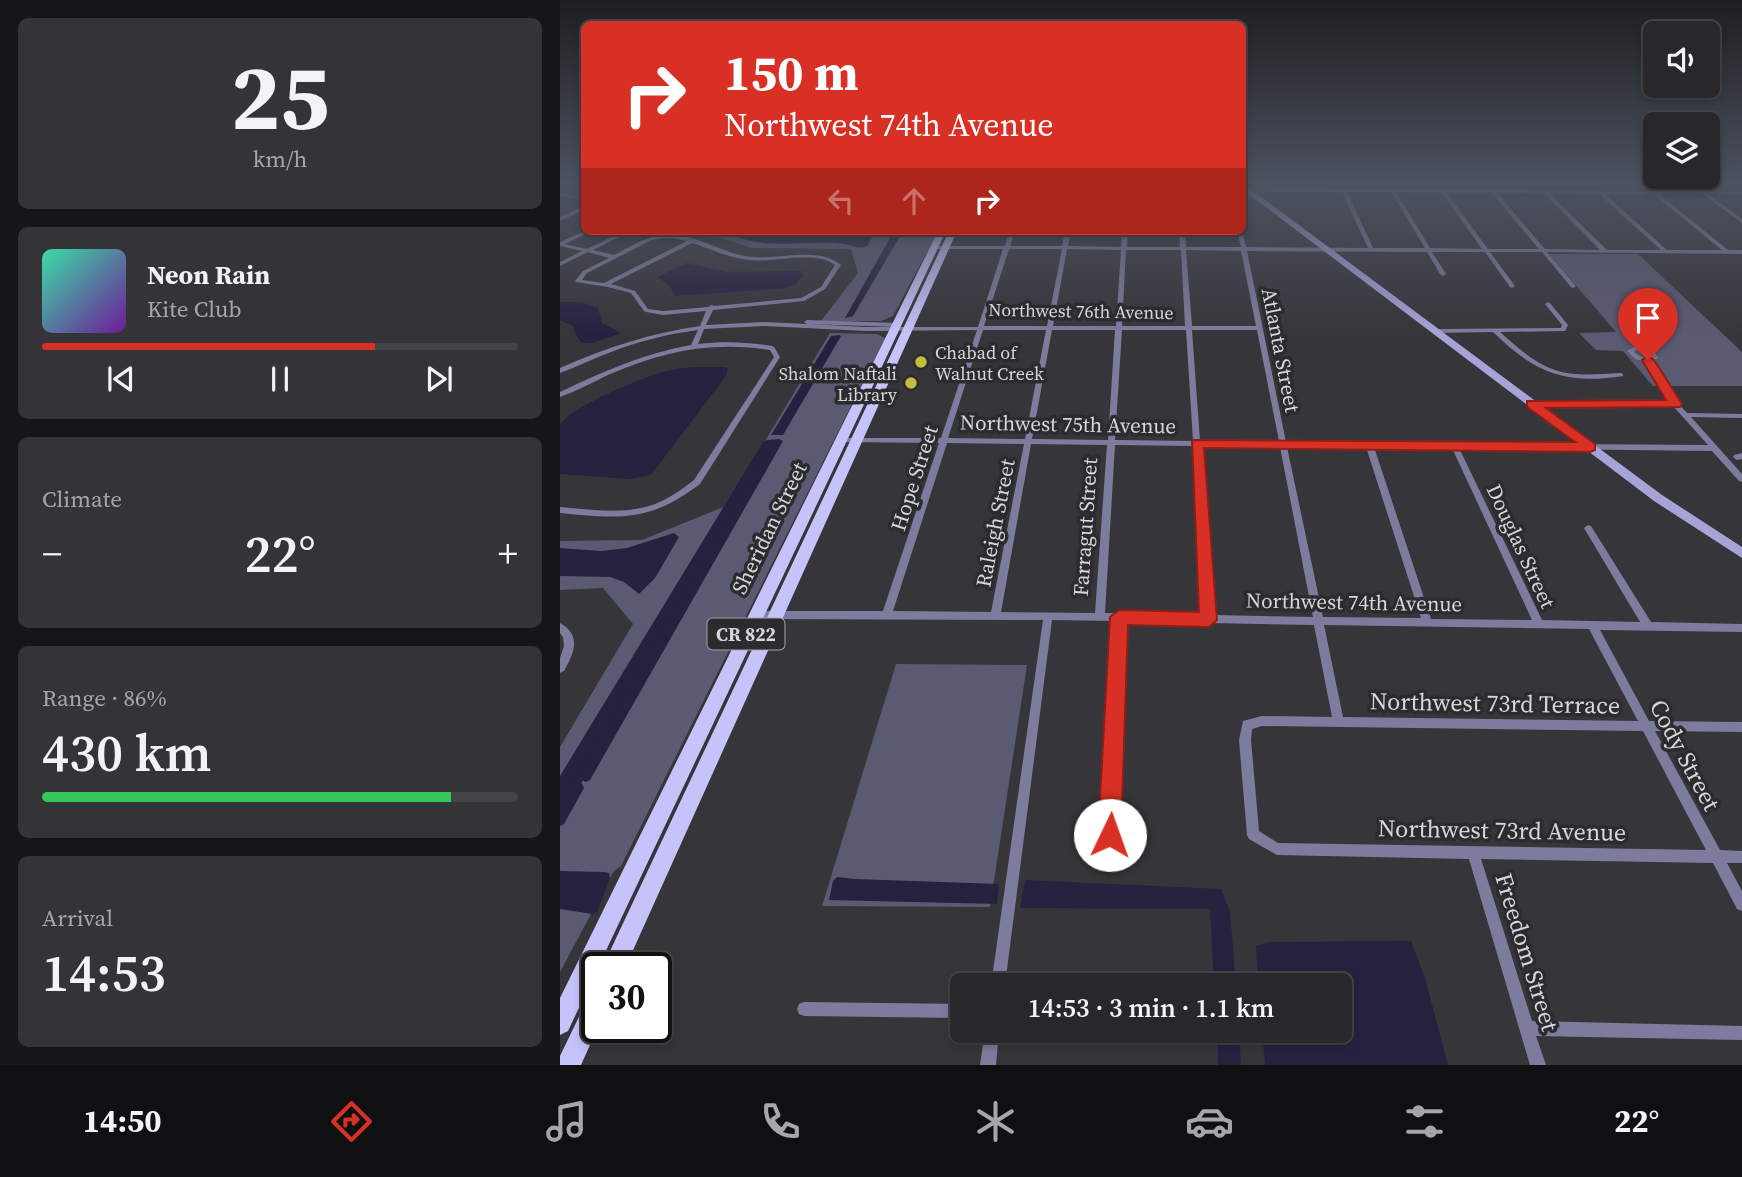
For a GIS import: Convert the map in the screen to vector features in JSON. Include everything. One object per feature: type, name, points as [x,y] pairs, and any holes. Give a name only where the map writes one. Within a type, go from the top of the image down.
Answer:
[{"type":"main road","name":"Sheridan Street","points":[[940,247],[942,235]]},
{"type":"main road","name":"Sheridan Street","points":[[621,952],[777,615],[849,440],[900,327],[940,247],[950,235]]},
{"type":"main road","points":[[1308,235],[1658,498],[1742,553]]},
{"type":"main road","name":"Sheridan Street","points":[[560,1023],[755,615],[849,440]]},
{"type":"main road","points":[[569,1065],[581,1039]]},
{"type":"street","points":[[560,244],[581,235]]},
{"type":"street","points":[[560,264],[620,235]]},
{"type":"street","name":"Hope Street","points":[[887,615],[1011,235]]},
{"type":"street","name":"Raleigh Street","points":[[995,616],[1067,235]]},
{"type":"street","name":"Farragut Street","points":[[1100,617],[1125,235]]},
{"type":"street","points":[[1182,235],[1209,620]]},
{"type":"street","name":"Atlanta Street","points":[[1241,235],[1339,722]]},
{"type":"street","points":[[1364,235],[1371,249]]},
{"type":"street","points":[[1419,235],[1443,274]]},
{"type":"street","points":[[1474,235],[1512,286]]},
{"type":"street","points":[[1529,235],[1573,286]]},
{"type":"street","points":[[1588,235],[1605,251]]},
{"type":"street","points":[[1647,235],[1666,252]]},
{"type":"street","points":[[1706,235],[1727,252]]},
{"type":"street","points":[[664,236],[678,236],[691,241],[718,253],[747,259],[833,259],[837,268],[827,283],[802,300],[654,312],[642,306],[633,292],[578,281],[585,272],[664,236]]},
{"type":"street","points":[[604,285],[691,241]]},
{"type":"street","points":[[560,244],[614,257]]},
{"type":"street","points":[[940,247],[1742,252]]},
{"type":"street","points":[[1436,331],[1563,330],[1566,325],[1548,304]]},
{"type":"street","points":[[694,346],[712,307]]},
{"type":"street","name":"Northwest 76th Avenue","points":[[560,371],[639,339],[704,327],[771,324],[1258,328]]},
{"type":"street","points":[[1496,332],[1521,354],[1555,375],[1577,378],[1621,375]]},
{"type":"street","points":[[560,395],[642,358],[694,346],[763,346],[776,352],[776,361],[697,482],[674,499],[633,514],[560,510]]},
{"type":"street","points":[[1648,360],[1675,404],[1742,479]]},
{"type":"street","points":[[1532,404],[1675,404]]},
{"type":"street","points":[[1685,415],[1742,416]]},
{"type":"street","name":"Northwest 75th Avenue","points":[[849,440],[1714,448]]},
{"type":"street","points":[[1369,444],[1427,622]]},
{"type":"street","name":"Douglas Street","points":[[1454,445],[1539,625]]},
{"type":"street","points":[[1588,528],[1648,626]]},
{"type":"street","name":"Northwest 74th Avenue","points":[[755,615],[1048,616],[1742,628]]},
{"type":"street","name":"Farragut Street","points":[[1001,973],[1048,616]]},
{"type":"street","points":[[1110,835],[1119,617]]},
{"type":"street","name":"Cody Street","points":[[1592,625],[1742,904]]},
{"type":"street","points":[[560,668],[570,645],[564,630]]},
{"type":"street","name":"Northwest 73rd Terrace","points":[[1263,843],[1253,835],[1245,740],[1247,725],[1262,720],[1742,727]]},
{"type":"street","name":"Northwest 73rd Avenue","points":[[1263,843],[1277,849],[1742,857]]},
{"type":"street","name":"Freedom Street","points":[[1473,852],[1538,1065]]},
{"type":"street","points":[[608,924],[634,924]]},
{"type":"street","points":[[804,1009],[950,1011]]},
{"type":"street","points":[[1527,1028],[1742,1033]]},
{"type":"street","points":[[988,1065],[991,1043]]},
{"type":"shaded area","points":[[711,235],[936,235],[893,316],[881,321],[821,321],[858,273],[851,249],[752,248]]},
{"type":"shaded area","points":[[732,235],[873,235],[867,246],[860,247],[835,243],[765,243]]},
{"type":"shaded area","points":[[892,235],[901,235],[853,316],[845,318]]},
{"type":"shaded area","points":[[1549,254],[1638,254],[1742,352],[1742,386],[1653,386],[1623,351],[1596,350],[1579,333],[1616,332]]},
{"type":"shaded area","points":[[686,263],[727,272],[800,271],[803,275],[796,284],[787,288],[675,296],[669,285],[657,277]]},
{"type":"shaded area","points":[[560,302],[581,302],[598,308],[602,323],[621,333],[592,343],[582,343],[573,326],[560,320]]},
{"type":"shaded area","points":[[830,333],[877,334],[885,338],[621,866],[614,871],[560,972],[560,747],[633,624],[603,588],[560,590],[560,541],[642,540],[726,506]]},
{"type":"shaded area","points":[[831,336],[841,336],[783,435],[771,435]]},
{"type":"shaded area","points":[[728,368],[726,376],[651,475],[629,479],[560,474],[560,426],[577,410],[628,385],[670,370]]},
{"type":"shaded area","points":[[779,441],[560,820],[560,787],[767,442]]},
{"type":"shaded area","points":[[674,533],[679,537],[655,578],[639,594],[624,582],[610,577],[560,576],[560,548],[601,551],[627,548]]},
{"type":"shaded area","points":[[896,664],[1027,665],[990,907],[822,906]]},
{"type":"shaded area","points":[[560,877],[604,878],[592,907],[560,902]]},
{"type":"shaded area","points":[[837,877],[999,884],[997,904],[829,900],[833,881]]},
{"type":"shaded area","points":[[1025,880],[1221,889],[1230,911],[1235,973],[1213,973],[1210,909],[1020,908]]},
{"type":"shaded area","points":[[1411,941],[1425,978],[1448,1065],[1265,1065],[1263,1043],[1352,1043],[1352,973],[1257,973],[1256,946],[1268,942]]},
{"type":"shaded area","points":[[1217,1043],[1240,1043],[1241,1065],[1218,1065]]},
{"type":"waterway","points":[[560,787],[767,442],[779,441],[586,776]]},
{"type":"waterway","points":[[560,820],[578,788]]},
{"type":"waterway","points":[[560,877],[604,878],[592,907],[560,902]]},
{"type":"place","name":"Chabad of Walnut Creek","points":[[921,362]]},
{"type":"place","name":"Shalom Naftali Library","points":[[911,383]]},
{"type":"route","points":[[1110,835],[1119,617],[1209,620],[1196,443],[1590,447],[1532,404],[1675,404],[1660,384],[1648,360]]}]
